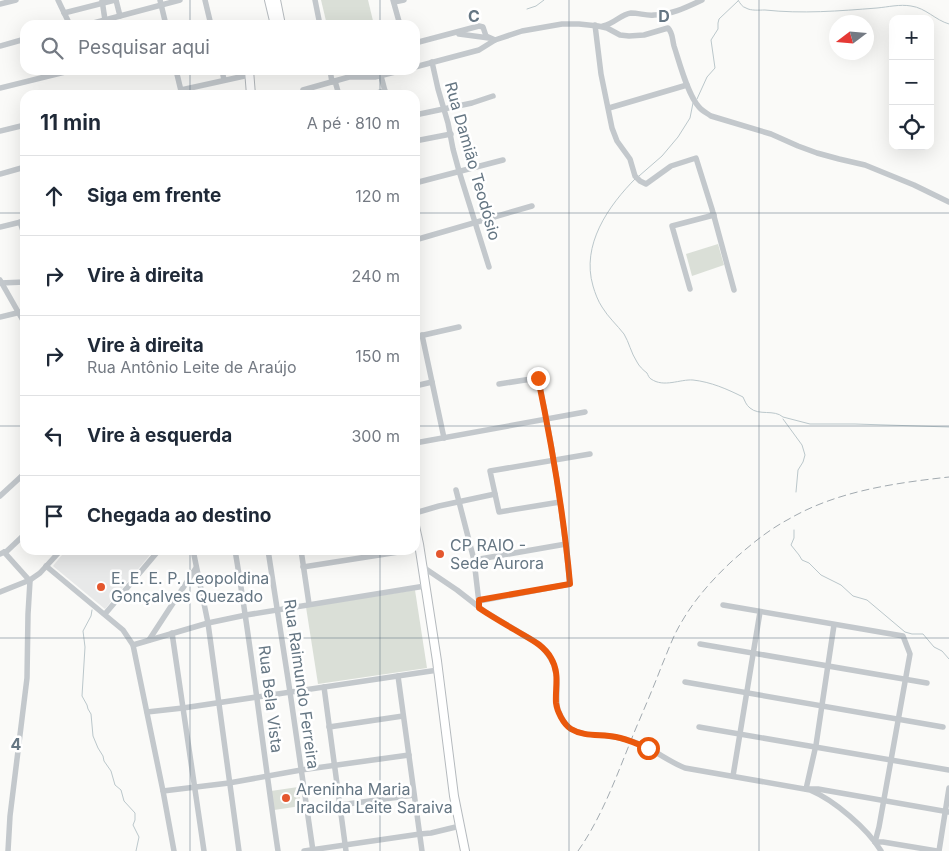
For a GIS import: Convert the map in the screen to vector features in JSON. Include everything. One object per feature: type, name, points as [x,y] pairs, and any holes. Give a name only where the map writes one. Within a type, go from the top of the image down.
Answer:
[{"type":"main road","points":[[269,0],[274,20]]},
{"type":"main road","points":[[276,0],[280,20]]},
{"type":"main road","points":[[249,75],[251,90]]},
{"type":"main road","points":[[420,555],[438,670],[452,785],[465,851]]},
{"type":"street","points":[[0,4],[16,0]]},
{"type":"street","points":[[58,0],[68,20]]},
{"type":"street","points":[[64,13],[102,1],[116,0],[120,16]]},
{"type":"street","points":[[102,1],[106,20],[160,3],[180,0]]},
{"type":"street","points":[[205,0],[210,20]]},
{"type":"street","points":[[315,0],[319,20]]},
{"type":"street","points":[[399,20],[393,1],[404,0]]},
{"type":"street","points":[[420,66],[479,50],[494,39],[520,31],[574,24],[610,25],[628,14],[652,16],[664,14],[681,10],[702,0]]},
{"type":"street","points":[[160,3],[165,20]]},
{"type":"street","points":[[420,42],[481,26],[485,35],[494,39]]},
{"type":"street","points":[[598,26],[627,36],[644,35],[668,28],[672,32],[687,85],[697,105],[702,110],[712,116],[770,134],[817,153],[866,165],[949,202]]},
{"type":"street","points":[[598,26],[601,74],[610,122],[621,146],[630,159],[637,178],[646,184],[671,166],[696,158],[714,215],[734,290]]},
{"type":"street","points":[[454,33],[494,39]]},
{"type":"street","points":[[0,46],[20,40]]},
{"type":"street","name":"Rua Damião Teodósio","points":[[432,62],[459,171],[489,267]]},
{"type":"street","points":[[0,88],[52,75]]},
{"type":"street","points":[[177,75],[180,90]]},
{"type":"street","points":[[223,75],[224,80]]},
{"type":"street","points":[[191,90],[242,75]]},
{"type":"street","points":[[332,75],[337,90]]},
{"type":"street","points":[[311,90],[352,77],[373,78],[385,75]]},
{"type":"street","points":[[381,76],[384,90]]},
{"type":"street","points":[[608,108],[687,85]]},
{"type":"street","points":[[420,114],[493,96]]},
{"type":"street","points":[[0,131],[20,126]]},
{"type":"street","points":[[420,140],[451,134]]},
{"type":"street","points":[[420,182],[503,160]]},
{"type":"street","points":[[0,174],[20,168]]},
{"type":"street","points":[[420,238],[532,206]]},
{"type":"street","points":[[690,289],[672,226],[714,215]]},
{"type":"street","points":[[0,227],[20,222]]},
{"type":"street","points":[[0,282],[20,282]]},
{"type":"street","points":[[0,282],[20,315]]},
{"type":"street","points":[[0,317],[18,312]]},
{"type":"street","points":[[420,336],[459,327]]},
{"type":"street","points":[[420,343],[432,382],[444,438]]},
{"type":"street","points":[[479,600],[570,584],[554,460],[538,378],[499,384]]},
{"type":"street","points":[[420,385],[432,382]]},
{"type":"street","points":[[420,442],[585,412]]},
{"type":"street","points":[[560,502],[499,512],[490,471],[590,454]]},
{"type":"street","points":[[0,496],[20,478]]},
{"type":"street","points":[[456,490],[474,560],[479,608]]},
{"type":"street","points":[[420,512],[495,494]]},
{"type":"street","points":[[8,851],[10,816],[27,678],[30,582],[4,552],[20,538]]},
{"type":"street","points":[[474,560],[566,544]]},
{"type":"street","points":[[0,592],[30,582],[56,555]]},
{"type":"street","points":[[105,614],[156,555]]},
{"type":"street","points":[[194,555],[208,623],[239,851]]},
{"type":"street","name":"Rua Bela Vista","points":[[236,555],[246,614],[278,851]]},
{"type":"street","name":"Rua Raimundo Ferreira","points":[[269,555],[312,850]]},
{"type":"street","points":[[302,555],[309,604]]},
{"type":"street","points":[[303,567],[379,555]]},
{"type":"street","points":[[46,566],[123,630],[133,645],[174,851]]},
{"type":"street","points":[[423,567],[457,590],[479,608],[539,644],[549,655],[554,666],[557,680],[556,703],[561,717],[570,728],[581,734],[627,740],[648,748],[685,768],[806,789],[821,794],[866,831],[881,851]]},
{"type":"street","points":[[149,640],[196,568]]},
{"type":"street","points":[[133,645],[246,614],[425,586]]},
{"type":"street","points":[[723,605],[903,636],[910,654],[875,842]]},
{"type":"street","points":[[733,776],[760,612]]},
{"type":"street","points":[[806,789],[816,747],[834,624]]},
{"type":"street","points":[[172,633],[204,851]]},
{"type":"street","points":[[700,644],[927,683]]},
{"type":"street","points":[[146,712],[438,670]]},
{"type":"street","points":[[398,676],[422,851]]},
{"type":"street","points":[[685,682],[944,727]]},
{"type":"street","points":[[324,687],[345,848]]},
{"type":"street","points":[[329,727],[403,716]]},
{"type":"street","points":[[699,727],[949,770]]},
{"type":"street","points":[[163,791],[229,783],[301,770],[408,755]]},
{"type":"street","points":[[875,842],[938,851],[947,811],[949,788]]},
{"type":"street","points":[[806,789],[816,789],[947,811]]},
{"type":"street","points":[[340,805],[414,795]]},
{"type":"street","points":[[304,851],[345,848],[460,826]]},
{"type":"shaded area","points":[[321,0],[368,0],[373,20],[326,20]]},
{"type":"shaded area","points":[[718,244],[724,265],[692,276],[686,254]]},
{"type":"shaded area","name":"E. E. E. P. Leopoldina Gonçalves Quezado","points":[[62,555],[150,555],[105,609],[53,566]]},
{"type":"shaded area","points":[[415,590],[427,668],[318,684],[306,607]]},
{"type":"shaded area","name":"Areninha Maria Iracilda Leite Saraiva","points":[[298,787],[301,806],[274,810],[271,791]]},
{"type":"waterway","points":[[527,9],[536,6],[544,0]]},
{"type":"waterway","points":[[738,0],[743,7],[750,10],[793,12],[835,11],[907,5],[921,9],[949,24]]},
{"type":"waterway","points":[[697,99],[707,77],[715,68],[711,40],[718,29],[719,19],[738,1]]},
{"type":"waterway","points":[[639,176],[662,156],[678,137],[690,118],[693,103]]},
{"type":"waterway","points":[[636,178],[616,201],[600,227],[594,241],[590,271],[594,289],[601,305],[624,334],[633,355],[650,379],[661,383],[693,380],[713,384],[743,397],[748,406],[754,410],[775,413],[810,424],[949,427]]},
{"type":"waterway","points":[[783,419],[802,445],[805,455],[798,470],[796,492]]},
{"type":"waterway","points":[[794,530],[794,538],[791,545],[802,560],[809,563],[821,575],[841,585],[853,596],[867,600],[905,632],[923,634],[934,647],[942,651],[949,659]]},
{"type":"waterway","points":[[92,610],[83,631],[85,647],[82,696],[91,714],[93,736],[98,748],[111,771],[115,785],[121,790],[124,801],[135,813],[133,825],[139,837],[136,851]]},
{"type":"railway","points":[[578,851],[596,822],[610,791],[678,628],[710,583],[752,544],[774,528],[807,509],[827,501],[867,490],[949,477]]},
{"type":"place","name":"CP RAIO - Sede Aurora","points":[[440,554]]},
{"type":"place","name":"E. E. E. P. Leopoldina Gonçalves Quezado","points":[[101,587]]},
{"type":"place","name":"Areninha Maria Iracilda Leite Saraiva","points":[[286,798]]},
{"type":"route","points":[[538,378],[554,460],[570,584],[479,600],[479,608],[539,644],[546,651],[552,659],[557,680],[556,703],[558,711],[570,728],[581,734],[615,737],[648,748]]}]
